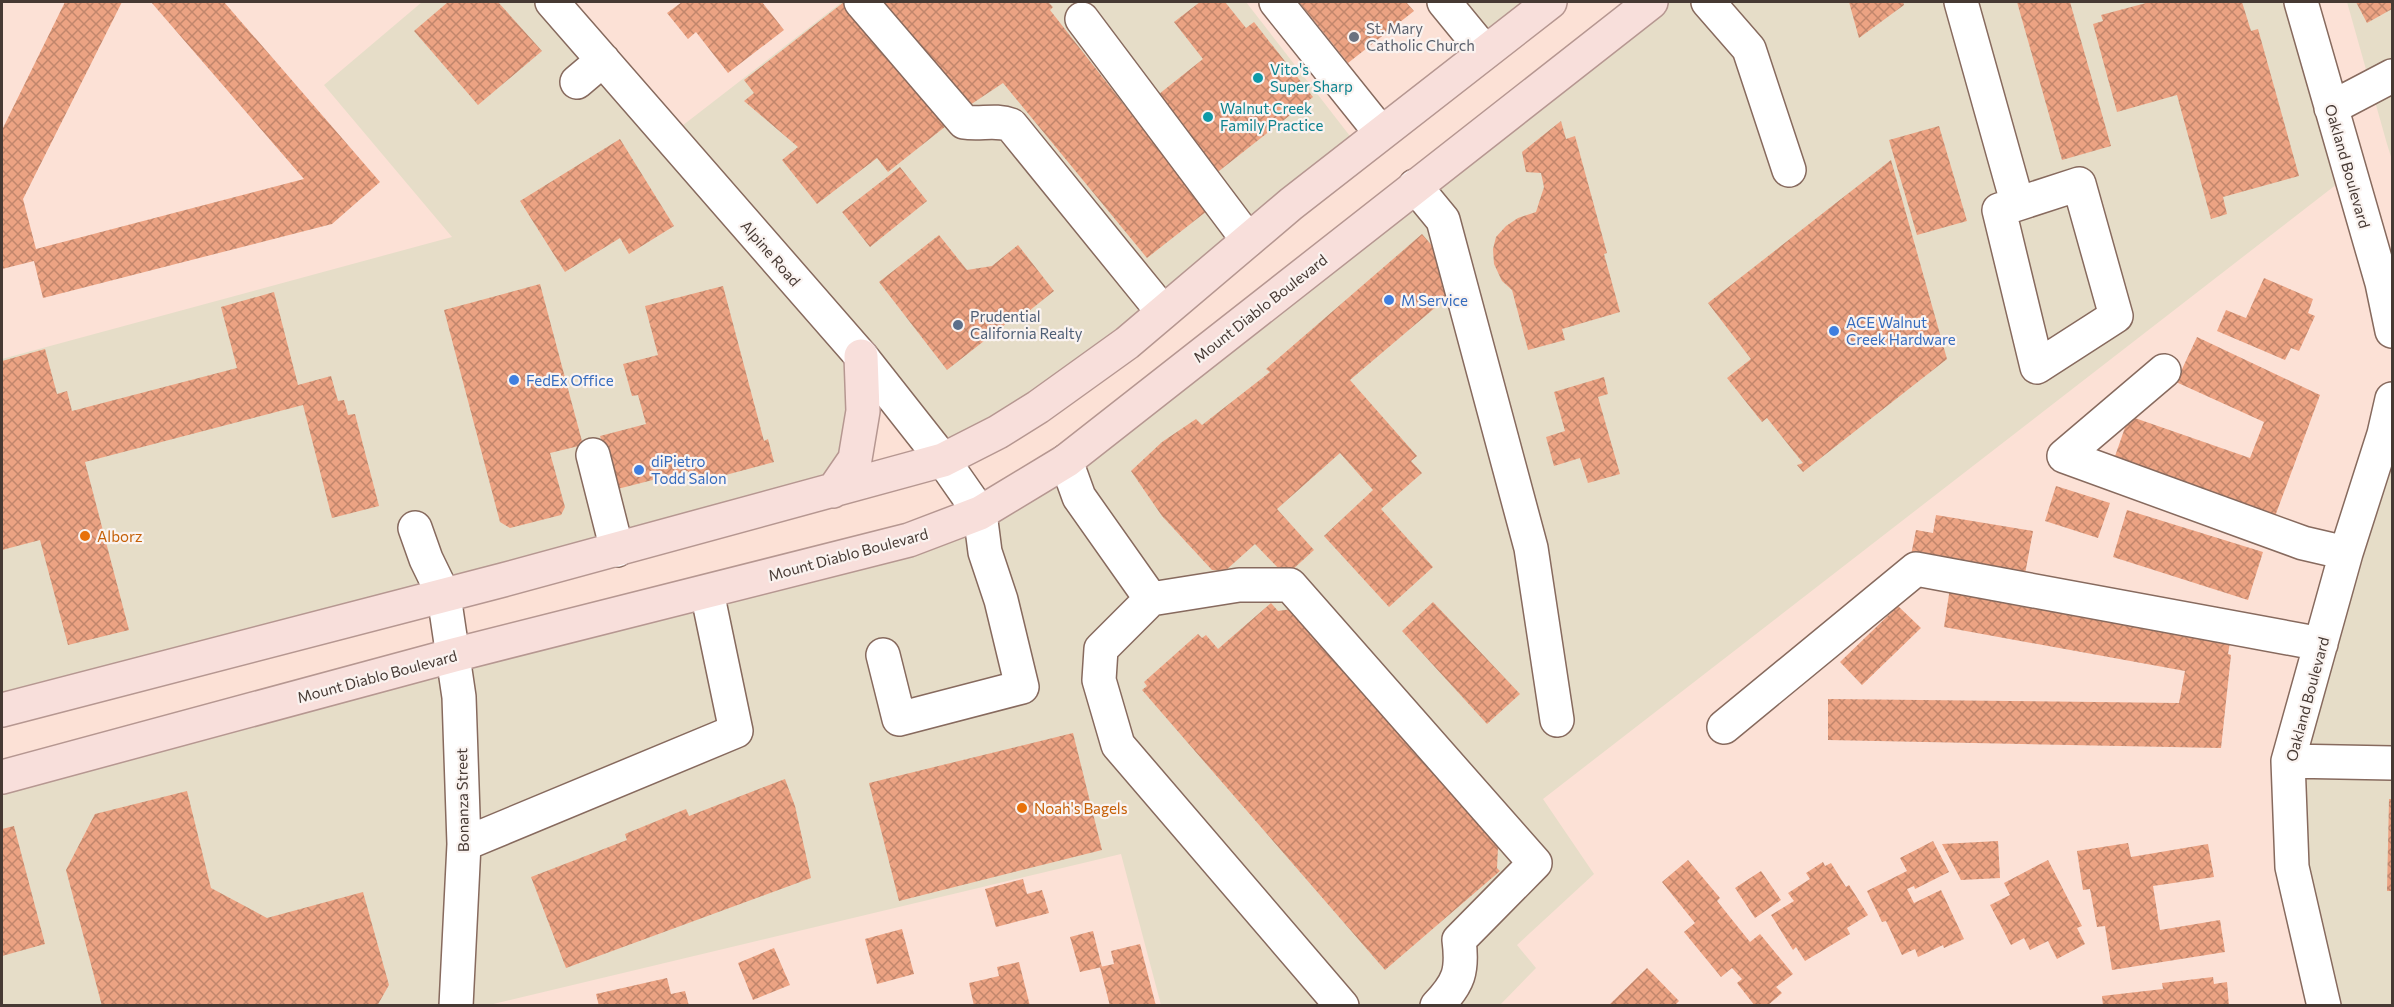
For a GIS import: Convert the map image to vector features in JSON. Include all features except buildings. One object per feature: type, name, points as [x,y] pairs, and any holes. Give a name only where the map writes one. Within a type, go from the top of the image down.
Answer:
[{"type":"main road","points":[[2,710],[444,596],[943,460],[998,432],[1038,408],[1128,343],[1248,240],[1550,2]]},
{"type":"main road","name":"Mount Diablo Boulevard","points":[[2,777],[454,655],[909,540],[980,513],[1066,461],[1651,2]]},
{"type":"main road","points":[[833,491],[855,459],[863,411],[861,356]]},
{"type":"street","name":"Alpine Road","points":[[552,2],[861,356],[943,460],[980,513]]},
{"type":"street","points":[[861,2],[964,122],[999,121],[1011,125],[1163,312]]},
{"type":"street","points":[[1276,2],[1381,134]]},
{"type":"street","points":[[1444,2],[1485,52]]},
{"type":"street","points":[[1708,2],[1749,50],[1789,170]]},
{"type":"street","points":[[1961,2],[2018,202]]},
{"type":"street","name":"Oakland Boulevard","points":[[2301,2],[2382,283],[2392,331]]},
{"type":"street","points":[[1082,19],[1248,240]]},
{"type":"street","points":[[576,82],[603,60]]},
{"type":"street","points":[[2331,108],[2392,76]]},
{"type":"street","points":[[2079,184],[2116,316],[2037,367],[1999,210],[2018,202],[2079,184]]},
{"type":"street","points":[[1415,186],[1443,220],[1531,548],[1557,720]]},
{"type":"street","points":[[2164,370],[2064,456],[2303,543],[2346,553]]},
{"type":"street","name":"Oakland Boulevard","points":[[2324,1005],[2292,867],[2288,761],[2346,553],[2384,434],[2392,399]]},
{"type":"street","points":[[593,455],[617,550]]},
{"type":"street","points":[[1066,461],[1079,497],[1151,599]]},
{"type":"street","points":[[883,655],[899,719],[1023,687],[985,552],[980,513]]},
{"type":"street","name":"Bonanza Street","points":[[415,528],[426,559],[444,596],[459,697],[464,844],[456,1005]]},
{"type":"street","points":[[1724,727],[1916,569],[2321,644]]},
{"type":"street","points":[[1342,1005],[1118,745],[1099,680],[1101,649],[1151,599],[1239,585],[1290,585],[1535,862],[1459,940],[1461,972],[1449,994],[1437,1005]]},
{"type":"street","points":[[464,844],[736,731],[707,592]]},
{"type":"street","points":[[2288,761],[2392,763]]},
{"type":"shaded area","points":[[422,2],[552,2],[669,136],[842,2],[1246,2],[1360,149],[943,460],[861,357],[833,491],[2,710],[2,359],[452,237],[324,85]]},
{"type":"shaded area","points":[[1444,2],[1550,2],[1485,52]]},
{"type":"shaded area","points":[[1651,2],[2289,2],[2337,184],[1543,799],[1594,874],[1517,945],[1536,968],[1500,1005],[1161,1005],[1121,854],[489,1005],[2,1006],[2,777],[980,513]]},
{"type":"shaded area","points":[[2347,2],[2392,2],[2392,160],[2387,144]]},
{"type":"shaded area","points":[[2392,399],[2392,1005],[2324,1005],[2288,761]]},
{"type":"place","name":"St. Mary Catholic Church","points":[[1354,37]]},
{"type":"place","name":"Vito's Super Sharp","points":[[1258,78]]},
{"type":"place","name":"Walnut Creek Family Practice","points":[[1208,117]]},
{"type":"place","name":"M Service","points":[[1389,300]]},
{"type":"place","name":"Prudential California Realty","points":[[958,325]]},
{"type":"place","name":"ACE Walnut Creek Hardware","points":[[1834,331]]},
{"type":"place","name":"FedEx Office","points":[[514,380]]},
{"type":"place","name":"diPietro Todd Salon","points":[[639,470]]},
{"type":"place","name":"Alborz","points":[[85,536]]},
{"type":"place","name":"Noah's Bagels","points":[[1022,808]]}]
